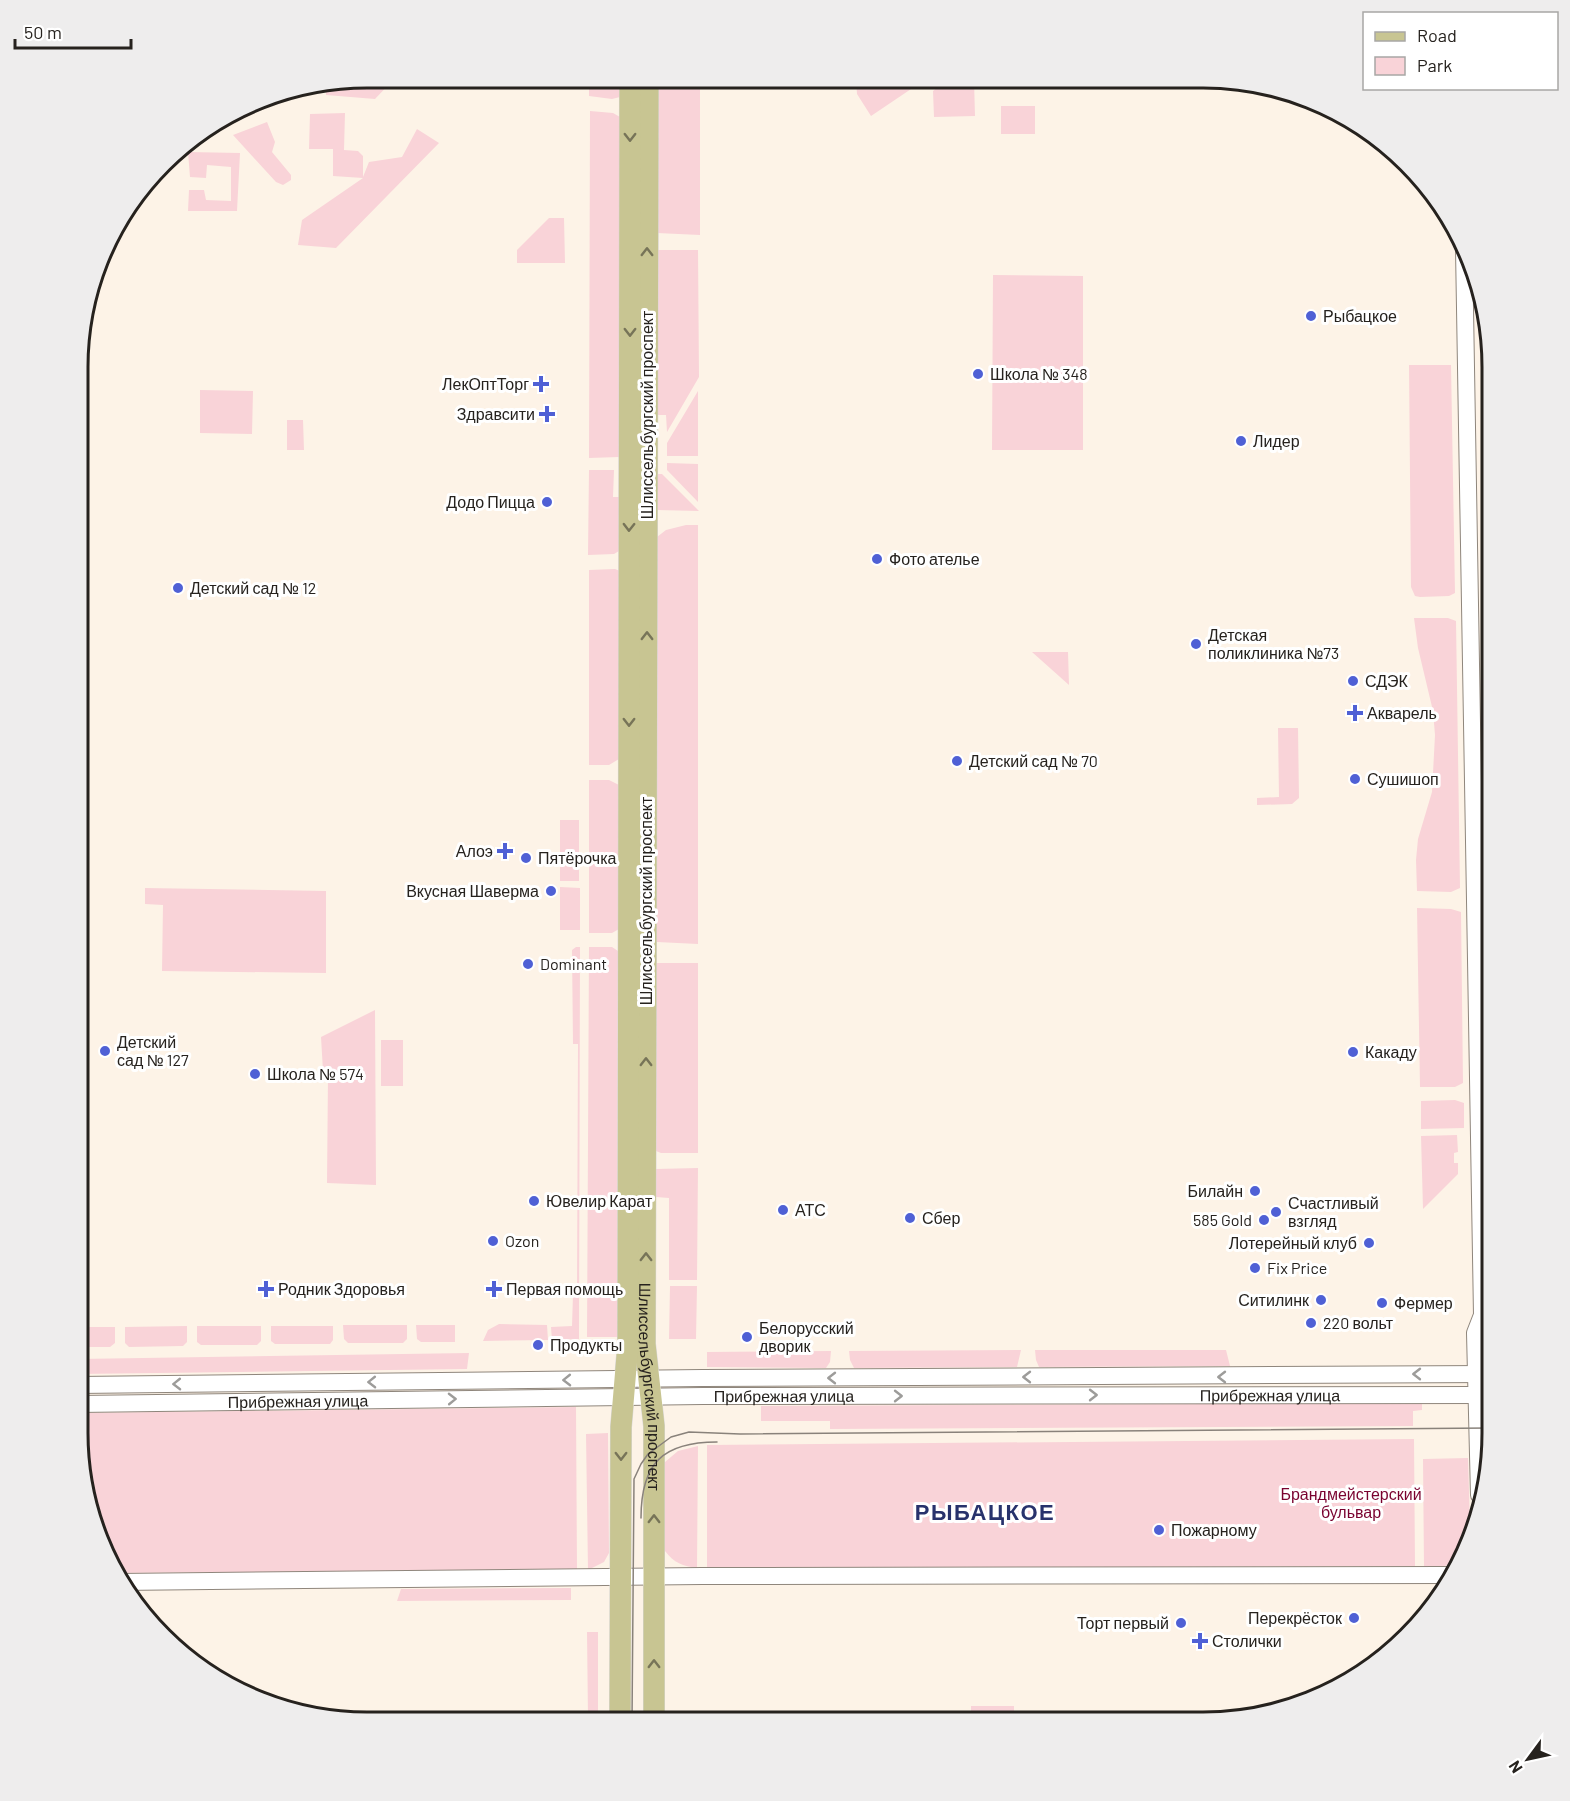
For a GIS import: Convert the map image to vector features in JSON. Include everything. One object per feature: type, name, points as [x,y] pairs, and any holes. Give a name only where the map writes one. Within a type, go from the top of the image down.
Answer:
[{"type":"main road","name":"Шлиссельбургский проспект","points":[[620,1712],[621,1427],[628,1344],[630,88]]},
{"type":"main road","name":"Шлиссельбургский проспект","points":[[648,88],[645,1344],[654,1426],[654,1712]]},
{"type":"street","points":[[1464,271],[1482,1315],[1475,1333],[1482,1365]]},
{"type":"street","points":[[1474,890],[1482,890]]},
{"type":"street","name":"Прибрежная улица","points":[[650,1388],[1482,1374]]},
{"type":"street","name":"Прибрежная улица","points":[[88,1385],[1482,1395]]},
{"type":"street","name":"Прибрежная улица","points":[[88,1404],[624,1388]]},
{"type":"street","points":[[131,1582],[620,1577],[1443,1575]]},
{"type":"green space","points":[[385,88],[375,99],[326,95],[326,92],[331,91]]},
{"type":"green space","points":[[589,88],[620,88],[620,97],[612,99],[589,96]]},
{"type":"green space","points":[[658,88],[700,88],[700,235],[657,233]]},
{"type":"green space","points":[[857,88],[913,88],[871,116],[857,94]]},
{"type":"green space","points":[[937,88],[974,88],[975,116],[934,117],[933,91]]},
{"type":"green space","points":[[1001,106],[1035,106],[1035,134],[1001,134]]},
{"type":"green space","points":[[590,111],[613,113],[620,117],[619,457],[589,458]]},
{"type":"green space","points":[[345,113],[344,150],[358,151],[363,156],[363,177],[369,162],[402,157],[417,129],[439,143],[336,248],[298,245],[302,220],[363,178],[333,176],[333,149],[309,149],[310,114]]},
{"type":"green space","points":[[267,122],[275,142],[272,152],[291,175],[291,180],[283,185],[276,182],[233,135]]},
{"type":"green space","points":[[190,152],[240,153],[237,211],[188,211],[189,190],[204,190],[206,200],[231,201],[231,167],[207,165],[206,178],[190,177],[188,154]]},
{"type":"green space","points":[[549,218],[564,218],[565,263],[517,263],[517,250]]},
{"type":"green space","points":[[657,250],[698,250],[699,377],[667,432],[666,415],[657,415]]},
{"type":"green space","points":[[993,275],[1083,276],[1083,450],[992,450]]},
{"type":"green space","points":[[1481,345],[1482,367],[1482,444]]},
{"type":"green space","points":[[1409,365],[1451,365],[1455,593],[1449,596],[1415,596],[1411,587]]},
{"type":"green space","points":[[200,390],[253,391],[252,434],[200,433]]},
{"type":"green space","points":[[698,391],[698,456],[667,456],[667,443]]},
{"type":"green space","points":[[287,420],[303,420],[304,450],[287,450]]},
{"type":"green space","points":[[667,463],[698,464],[698,502],[667,470]]},
{"type":"green space","points":[[589,470],[614,470],[613,497],[620,497],[619,551],[614,554],[588,555]]},
{"type":"green space","points":[[657,474],[662,474],[699,511],[657,510]]},
{"type":"green space","points":[[686,525],[698,525],[698,944],[657,942],[657,537],[666,530]]},
{"type":"green space","points":[[615,569],[620,571],[619,759],[609,765],[589,765],[589,570]]},
{"type":"green space","points":[[1414,618],[1448,618],[1456,621],[1460,888],[1451,892],[1417,891],[1418,839],[1432,792],[1435,735],[1433,711],[1418,648]]},
{"type":"green space","points":[[1032,652],[1068,652],[1069,685]]},
{"type":"green space","points":[[1278,728],[1298,728],[1299,798],[1292,804],[1257,805],[1257,798],[1279,797]]},
{"type":"green space","points":[[589,780],[609,780],[619,785],[619,929],[612,933],[589,933]]},
{"type":"green space","points":[[560,820],[579,820],[579,881],[560,881]]},
{"type":"green space","points":[[560,887],[580,888],[580,930],[560,930]]},
{"type":"green space","points":[[145,888],[326,891],[326,973],[162,971],[163,905],[145,904]]},
{"type":"green space","points":[[1417,908],[1451,909],[1461,912],[1463,1083],[1455,1087],[1420,1087]]},
{"type":"green space","points":[[580,947],[579,1339],[552,1340],[551,1327],[572,1326],[573,1295],[577,1295],[578,1044],[573,1044],[572,950]]},
{"type":"green space","points":[[589,947],[612,947],[618,951],[617,1337],[587,1337]]},
{"type":"green space","points":[[656,963],[698,963],[698,1153],[656,1151]]},
{"type":"green space","points":[[375,1010],[376,1185],[327,1183],[328,1075],[323,1071],[321,1037]]},
{"type":"green space","points":[[381,1040],[403,1040],[403,1086],[381,1086]]},
{"type":"green space","points":[[1455,1100],[1464,1103],[1464,1128],[1421,1129],[1421,1101]]},
{"type":"green space","points":[[1457,1135],[1458,1152],[1454,1153],[1454,1163],[1458,1163],[1458,1174],[1423,1209],[1421,1136]]},
{"type":"green space","points":[[698,1168],[697,1280],[669,1280],[669,1198],[656,1197],[656,1169]]},
{"type":"green space","points":[[670,1286],[697,1286],[696,1339],[669,1339]]},
{"type":"green space","points":[[499,1324],[547,1325],[548,1340],[483,1341],[488,1330]]},
{"type":"green space","points":[[343,1325],[407,1325],[407,1339],[403,1343],[348,1343],[344,1339]]},
{"type":"green space","points":[[416,1325],[455,1325],[455,1342],[421,1342],[417,1339]]},
{"type":"green space","points":[[187,1326],[187,1342],[183,1346],[129,1347],[125,1343],[125,1327]]},
{"type":"green space","points":[[197,1326],[261,1326],[261,1341],[257,1345],[201,1345],[197,1342]]},
{"type":"green space","points":[[271,1326],[333,1326],[333,1340],[330,1344],[275,1344],[271,1341]]},
{"type":"green space","points":[[88,1327],[115,1327],[115,1343],[110,1347],[88,1347]]},
{"type":"green space","points":[[1021,1350],[1017,1367],[854,1368],[849,1351]]},
{"type":"green space","points":[[1035,1350],[1226,1350],[1230,1366],[1039,1367]]},
{"type":"green space","points":[[831,1351],[830,1362],[826,1368],[707,1367],[707,1352]]},
{"type":"green space","points":[[469,1353],[467,1369],[88,1374],[88,1359]]},
{"type":"green space","points":[[1422,1403],[1422,1410],[1413,1411],[1413,1426],[830,1429],[830,1421],[761,1421],[761,1406]]},
{"type":"green space","points":[[576,1407],[577,1570],[126,1573],[110,1541],[98,1506],[89,1452],[88,1413]]},
{"type":"green space","points":[[608,1433],[609,1553],[604,1562],[588,1570],[586,1434]]},
{"type":"green space","name":"Брандмейстерский бульвар","points":[[1414,1439],[1415,1566],[707,1568],[707,1445]]},
{"type":"green space","points":[[698,1446],[697,1568],[679,1563],[665,1551],[665,1462],[678,1451]]},
{"type":"green space","points":[[1468,1458],[1470,1514],[1453,1557],[1445,1566],[1424,1567],[1423,1459]]},
{"type":"green space","points":[[571,1588],[571,1600],[397,1601],[401,1589]]},
{"type":"green space","points":[[587,1632],[598,1632],[598,1712],[588,1712]]},
{"type":"green space","points":[[971,1706],[1014,1706],[1014,1712],[971,1712]]},
{"type":"tram line","points":[[632,1712],[634,1479],[648,1454],[671,1437],[689,1432],[740,1434],[1482,1428]]},
{"type":"tram line","points":[[641,1518],[645,1483],[659,1459],[682,1446],[717,1442]]},
{"type":"place","name":"Рыбацкое","points":[[1311,316]]},
{"type":"place","name":"Школа № 348","points":[[978,374]]},
{"type":"place","name":"ЛекОптТорг","points":[[541,384]]},
{"type":"place","name":"Здравсити","points":[[547,414]]},
{"type":"place","name":"Лидер","points":[[1241,441]]},
{"type":"place","name":"Додо Пицца","points":[[547,502]]},
{"type":"place","name":"Фото ателье","points":[[877,559]]},
{"type":"place","name":"Детский сад № 12","points":[[178,588]]},
{"type":"place","name":"Детская поликлиника №73","points":[[1196,644]]},
{"type":"place","name":"СДЭК","points":[[1353,681]]},
{"type":"place","name":"Акварель","points":[[1355,713]]},
{"type":"place","name":"Детский сад № 70","points":[[957,761]]},
{"type":"place","name":"Сушишоп","points":[[1355,779]]},
{"type":"place","name":"Алоэ","points":[[505,851]]},
{"type":"place","name":"Пятёрочка","points":[[526,858]]},
{"type":"place","name":"Вкусная Шаверма","points":[[551,891]]},
{"type":"place","name":"Dominant","points":[[528,964]]},
{"type":"place","name":"Детский сад № 127","points":[[105,1051]]},
{"type":"place","name":"Какаду","points":[[1353,1052]]},
{"type":"place","name":"Школа № 574","points":[[255,1074]]},
{"type":"place","name":"Билайн","points":[[1255,1191]]},
{"type":"place","name":"Ювелир Карат","points":[[534,1201]]},
{"type":"place","name":"АТС","points":[[783,1210]]},
{"type":"place","name":"Счастливый взгляд","points":[[1276,1212]]},
{"type":"place","name":"Сбер","points":[[910,1218]]},
{"type":"place","name":"585 Gold","points":[[1264,1220]]},
{"type":"place","name":"Ozon","points":[[493,1241]]},
{"type":"place","name":"Лотерейный клуб","points":[[1369,1243]]},
{"type":"place","name":"Fix Price","points":[[1255,1268]]},
{"type":"place","name":"Родник Здоровья","points":[[266,1289]]},
{"type":"place","name":"Первая помощь","points":[[494,1289]]},
{"type":"place","name":"Ситилинк","points":[[1321,1300]]},
{"type":"place","name":"Фермер","points":[[1382,1303]]},
{"type":"place","name":"220 вольт","points":[[1311,1323]]},
{"type":"place","name":"Белорусский дворик","points":[[747,1337]]},
{"type":"place","name":"Продукты","points":[[538,1345]]},
{"type":"place","name":"Пожарному","points":[[1159,1530]]},
{"type":"place","name":"Перекрёсток","points":[[1354,1618]]},
{"type":"place","name":"Торт первый","points":[[1181,1623]]},
{"type":"place","name":"Столички","points":[[1200,1641]]},
{"type":"district","name":"РЫБАЦКОЕ","points":[[985,1512]]}]
